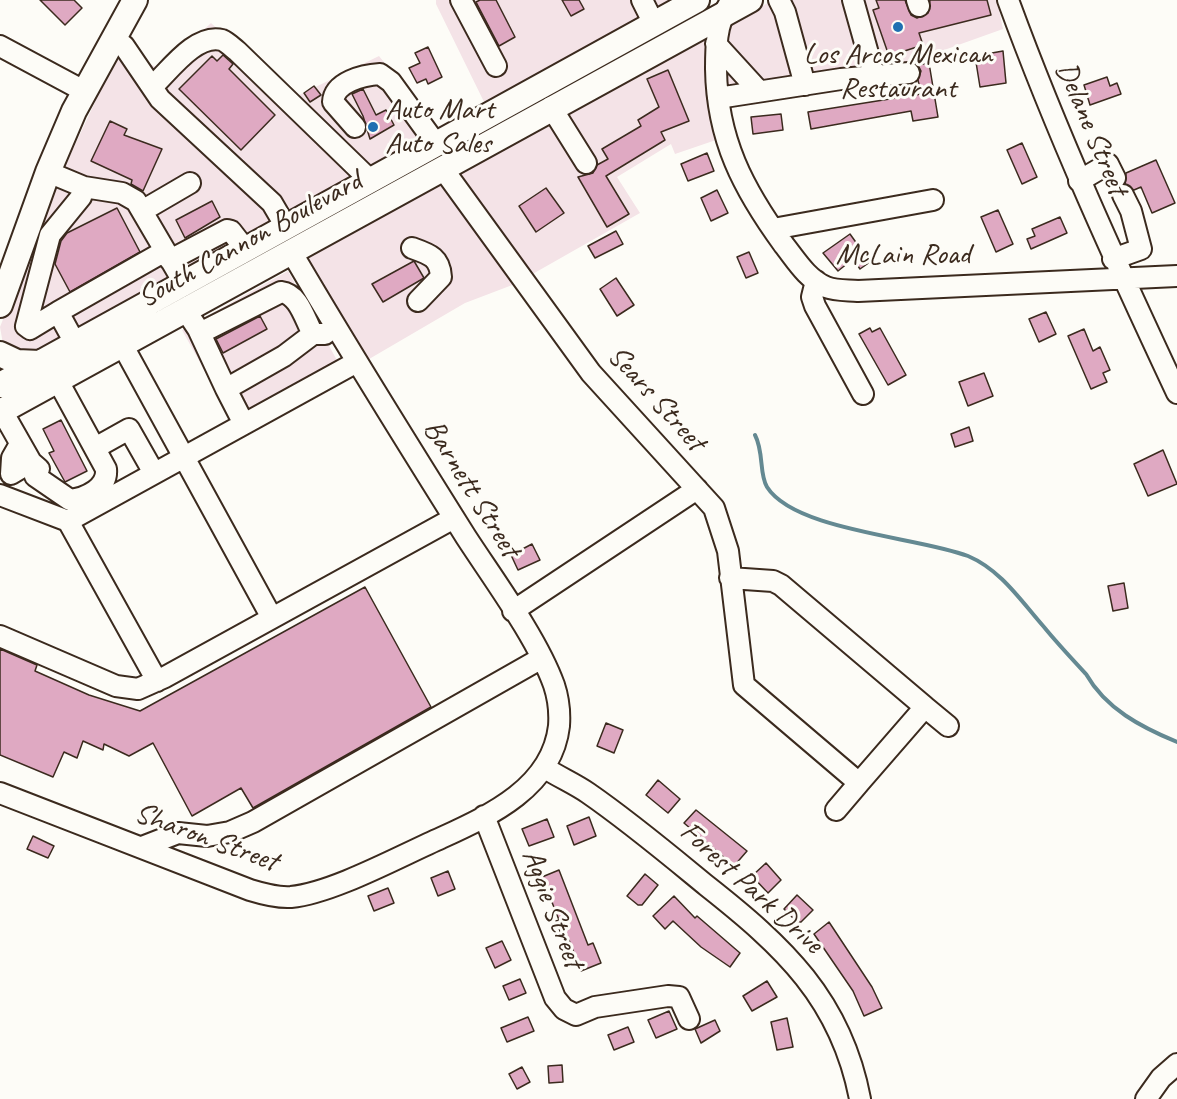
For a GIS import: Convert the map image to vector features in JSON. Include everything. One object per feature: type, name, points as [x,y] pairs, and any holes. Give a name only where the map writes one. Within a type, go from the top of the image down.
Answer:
[{"type":"main road","points":[[0,267],[37,168],[120,0]]},
{"type":"main road","points":[[0,305],[78,88],[113,38],[135,0]]},
{"type":"main road","name":"South Cannon Boulevard","points":[[0,385],[697,0]]},
{"type":"main road","name":"South Cannon Boulevard","points":[[1,411],[123,346],[192,320],[292,253],[727,7],[750,0]]},
{"type":"main road","points":[[292,253],[303,233],[342,204],[362,184]]},
{"type":"main road","points":[[0,354],[17,362],[40,363]]},
{"type":"street","points":[[461,0],[495,66]]},
{"type":"street","points":[[642,0],[654,24]]},
{"type":"street","points":[[853,0],[874,75]]},
{"type":"street","name":"Delane Street","points":[[1008,0],[1046,103],[1123,280]]},
{"type":"street","points":[[782,6],[805,85]]},
{"type":"street","name":"McLain Road","points":[[727,7],[716,44],[720,122],[738,171],[773,229],[802,268],[816,281],[827,287],[858,291],[1177,276]]},
{"type":"street","points":[[113,38],[124,46],[160,99],[272,203],[286,227]]},
{"type":"street","points":[[153,86],[193,48],[207,41],[223,40],[237,51],[362,184]]},
{"type":"street","points":[[716,44],[758,90]]},
{"type":"street","points":[[0,46],[78,88]]},
{"type":"street","points":[[718,98],[758,90],[874,75],[909,73]]},
{"type":"street","points":[[355,127],[333,102],[334,95],[338,89],[365,75],[380,74],[391,82],[436,144]]},
{"type":"street","points":[[551,107],[586,163]]},
{"type":"street","name":"Sears Street","points":[[443,169],[591,373],[697,489],[513,611]]},
{"type":"street","points":[[48,172],[84,187],[123,193],[136,201],[184,283]]},
{"type":"street","points":[[1079,181],[1115,179],[1131,211],[1141,249],[1113,259]]},
{"type":"street","points":[[141,211],[190,183]]},
{"type":"street","points":[[84,187],[81,197],[50,235],[26,326],[30,328],[168,256],[227,230],[231,231],[245,249]]},
{"type":"street","points":[[773,229],[933,200]]},
{"type":"street","points":[[412,248],[433,256],[440,266],[441,277],[418,301]]},
{"type":"street","name":"Barnett Street","points":[[292,253],[355,363],[513,611],[554,684],[559,705],[557,734],[545,768]]},
{"type":"street","points":[[1123,280],[1177,393]]},
{"type":"street","points":[[816,281],[812,297],[814,306],[863,394]]},
{"type":"street","points":[[192,320],[206,330],[281,292],[288,293],[299,306],[313,334],[321,336],[336,330]]},
{"type":"street","points":[[58,312],[75,344]]},
{"type":"street","points":[[192,320],[244,424]]},
{"type":"street","points":[[226,388],[284,356],[313,334]]},
{"type":"street","points":[[123,346],[273,618]]},
{"type":"street","points":[[68,520],[355,363]]},
{"type":"street","points":[[1,411],[31,462],[35,476],[70,500],[81,498],[102,485],[106,476],[79,416],[58,381]]},
{"type":"street","points":[[31,462],[72,491],[92,488],[95,482],[94,470],[76,436],[79,416]]},
{"type":"street","points":[[95,448],[129,429],[154,473]]},
{"type":"street","points":[[20,444],[12,458],[11,474],[2,496],[68,520],[157,681]]},
{"type":"street","points":[[11,474],[31,462]]},
{"type":"street","points":[[697,489],[719,518],[728,551],[744,685],[859,783]]},
{"type":"street","points":[[0,636],[116,686],[138,689],[157,681],[454,518]]},
{"type":"street","points":[[730,578],[773,581],[781,585],[948,726]]},
{"type":"street","points":[[142,847],[178,833],[213,835],[230,832],[253,822],[540,659]]},
{"type":"street","points":[[836,810],[925,707]]},
{"type":"street","name":"Sharon Street","points":[[0,793],[250,890],[288,897],[318,892],[484,816],[529,787],[545,768]]},
{"type":"street","name":"Forest Park Drive","points":[[545,768],[586,791],[652,840],[744,915],[786,953],[815,988],[836,1025],[855,1073],[860,1099]]},
{"type":"street","name":"Aggie Street","points":[[484,816],[555,998],[564,1009],[576,1016],[595,1007],[668,996],[679,997],[690,1019]]},
{"type":"street","points":[[1146,1099],[1161,1078],[1177,1064]]},
{"type":"shaded area","points":[[436,0],[679,0],[488,110]]},
{"type":"shaded area","points":[[775,0],[997,0],[1003,29],[877,74],[711,109],[716,140],[675,154],[671,144],[617,177],[640,213],[515,284],[465,303],[364,362],[307,259],[636,71],[737,17]]},
{"type":"shaded area","points":[[211,23],[293,98],[379,56],[438,129],[248,237],[47,345],[27,354],[3,344],[0,327],[52,194],[126,36],[142,60],[162,70]]},
{"type":"shaded area","points":[[288,271],[339,364],[233,422],[182,330]]},
{"type":"building","points":[[40,0],[74,0],[82,8],[65,25]]},
{"type":"building","points":[[496,0],[515,37],[499,46],[476,2]]},
{"type":"building","points":[[562,0],[579,0],[584,9],[571,16]]},
{"type":"building","points":[[876,0],[905,0],[911,15],[917,18],[928,13],[930,0],[987,0],[991,15],[919,33],[923,45],[889,56],[873,10],[879,8]]},
{"type":"building","points":[[428,47],[442,77],[428,84],[426,79],[417,83],[409,68],[420,63],[415,53]]},
{"type":"building","points":[[1003,51],[1006,83],[980,87],[975,56]]},
{"type":"building","points":[[223,55],[233,64],[229,69],[275,115],[241,150],[179,89],[212,56],[217,61]]},
{"type":"building","points":[[929,63],[938,117],[913,121],[911,111],[811,129],[808,112],[921,94],[918,80],[921,71],[918,65]]},
{"type":"building","points":[[668,70],[689,121],[661,132],[665,140],[606,176],[629,214],[607,227],[578,177],[593,173],[597,165],[608,159],[602,149],[641,126],[638,120],[659,107],[647,79]]},
{"type":"building","points":[[1107,77],[1110,86],[1117,83],[1121,94],[1090,105],[1084,85]]},
{"type":"building","points":[[314,86],[321,95],[310,102],[304,93]]},
{"type":"building","points":[[363,89],[376,115],[386,110],[394,125],[370,139],[363,116],[352,94]]},
{"type":"building","points":[[781,114],[783,130],[753,134],[751,117]]},
{"type":"building","points":[[110,121],[127,129],[124,135],[162,149],[143,191],[131,184],[132,180],[91,161]]},
{"type":"building","points":[[1022,143],[1037,177],[1022,184],[1007,150]]},
{"type":"building","points":[[707,153],[714,171],[688,181],[681,164]]},
{"type":"building","points":[[1156,160],[1175,203],[1152,213],[1141,187],[1134,190],[1125,184],[1126,173]]},
{"type":"building","points":[[546,188],[564,213],[536,232],[519,206]]},
{"type":"building","points":[[717,190],[728,213],[711,221],[701,198]]},
{"type":"building","points":[[212,201],[220,217],[185,238],[176,220]]},
{"type":"building","points":[[117,208],[140,252],[70,292],[55,264],[61,241],[67,233]]},
{"type":"building","points":[[998,210],[1013,244],[996,252],[981,217]]},
{"type":"building","points":[[1060,217],[1067,233],[1031,249],[1027,239],[1035,236],[1032,229]]},
{"type":"building","points":[[616,231],[623,244],[595,258],[588,246]]},
{"type":"building","points":[[850,234],[870,262],[860,269],[853,259],[838,271],[823,253]]},
{"type":"building","points":[[749,252],[758,273],[746,278],[737,257]]},
{"type":"building","points":[[414,261],[424,278],[383,302],[372,284]]},
{"type":"building","points":[[616,278],[634,305],[617,316],[600,289]]},
{"type":"building","points":[[1046,312],[1056,334],[1039,342],[1029,319]]},
{"type":"building","points":[[260,316],[267,329],[223,353],[216,339]]},
{"type":"building","points":[[870,328],[872,332],[880,328],[906,375],[888,385],[859,334]]},
{"type":"building","points":[[1084,329],[1093,351],[1100,347],[1110,370],[1103,373],[1107,382],[1091,389],[1068,336]]},
{"type":"building","points":[[984,373],[993,396],[968,406],[959,382]]},
{"type":"building","points":[[61,420],[87,471],[65,482],[49,453],[54,451],[43,429]]},
{"type":"building","points":[[969,427],[973,441],[955,447],[951,434]]},
{"type":"building","points":[[1163,450],[1177,484],[1148,496],[1134,464]]},
{"type":"building","points":[[532,544],[540,560],[518,570],[511,555]]},
{"type":"building","points":[[1124,583],[1128,608],[1113,611],[1108,586]]},
{"type":"building","points":[[365,587],[431,707],[253,808],[241,788],[192,816],[153,743],[129,756],[104,744],[103,750],[83,741],[77,758],[64,752],[53,777],[0,755],[0,649],[37,665],[35,671],[89,695],[140,711]]},
{"type":"building","points":[[606,723],[623,730],[614,753],[597,746]]},
{"type":"building","points":[[658,780],[680,799],[668,813],[646,795]]},
{"type":"building","points":[[696,810],[747,851],[734,866],[684,823]]},
{"type":"building","points":[[589,817],[596,836],[574,845],[567,826]]},
{"type":"building","points":[[547,819],[554,837],[529,846],[522,829]]},
{"type":"building","points":[[33,836],[54,846],[48,858],[27,849]]},
{"type":"building","points":[[766,863],[781,880],[768,893],[752,876]]},
{"type":"building","points":[[559,870],[588,945],[593,943],[601,963],[581,971],[569,940],[564,942],[556,921],[559,920],[542,877]]},
{"type":"building","points":[[448,871],[455,889],[438,896],[431,878]]},
{"type":"building","points":[[645,874],[658,885],[642,905],[638,905],[627,896]]},
{"type":"building","points":[[388,888],[394,903],[374,911],[368,896]]},
{"type":"building","points":[[797,895],[813,910],[801,922],[797,922],[784,909]]},
{"type":"building","points":[[674,896],[695,918],[697,916],[740,953],[730,967],[701,947],[673,921],[665,929],[653,916]]},
{"type":"building","points":[[829,922],[872,987],[882,1008],[864,1016],[853,991],[814,934]]},
{"type":"building","points":[[502,941],[511,960],[495,968],[486,948]]},
{"type":"building","points":[[520,979],[526,993],[509,1000],[503,986]]},
{"type":"building","points":[[767,981],[777,997],[752,1011],[743,996]]},
{"type":"building","points":[[669,1011],[677,1029],[656,1038],[648,1020]]},
{"type":"building","points":[[528,1017],[534,1031],[507,1042],[501,1028]]},
{"type":"building","points":[[787,1018],[793,1047],[777,1050],[771,1022]]},
{"type":"building","points":[[715,1020],[720,1031],[701,1043],[695,1029]]},
{"type":"building","points":[[628,1027],[634,1042],[614,1050],[608,1035]]},
{"type":"building","points":[[562,1065],[563,1082],[549,1083],[548,1066]]},
{"type":"building","points":[[522,1067],[530,1082],[517,1089],[509,1074]]},
{"type":"waterway","points":[[755,435],[760,448],[763,476],[767,487],[782,502],[803,514],[830,523],[946,549],[980,562],[1010,587],[1114,707],[1150,730],[1177,742]]},
{"type":"place","name":"Los Arcos Mexican Restaurant","points":[[898,27]]},
{"type":"place","name":"Auto Mart Auto Sales","points":[[373,127]]}]
